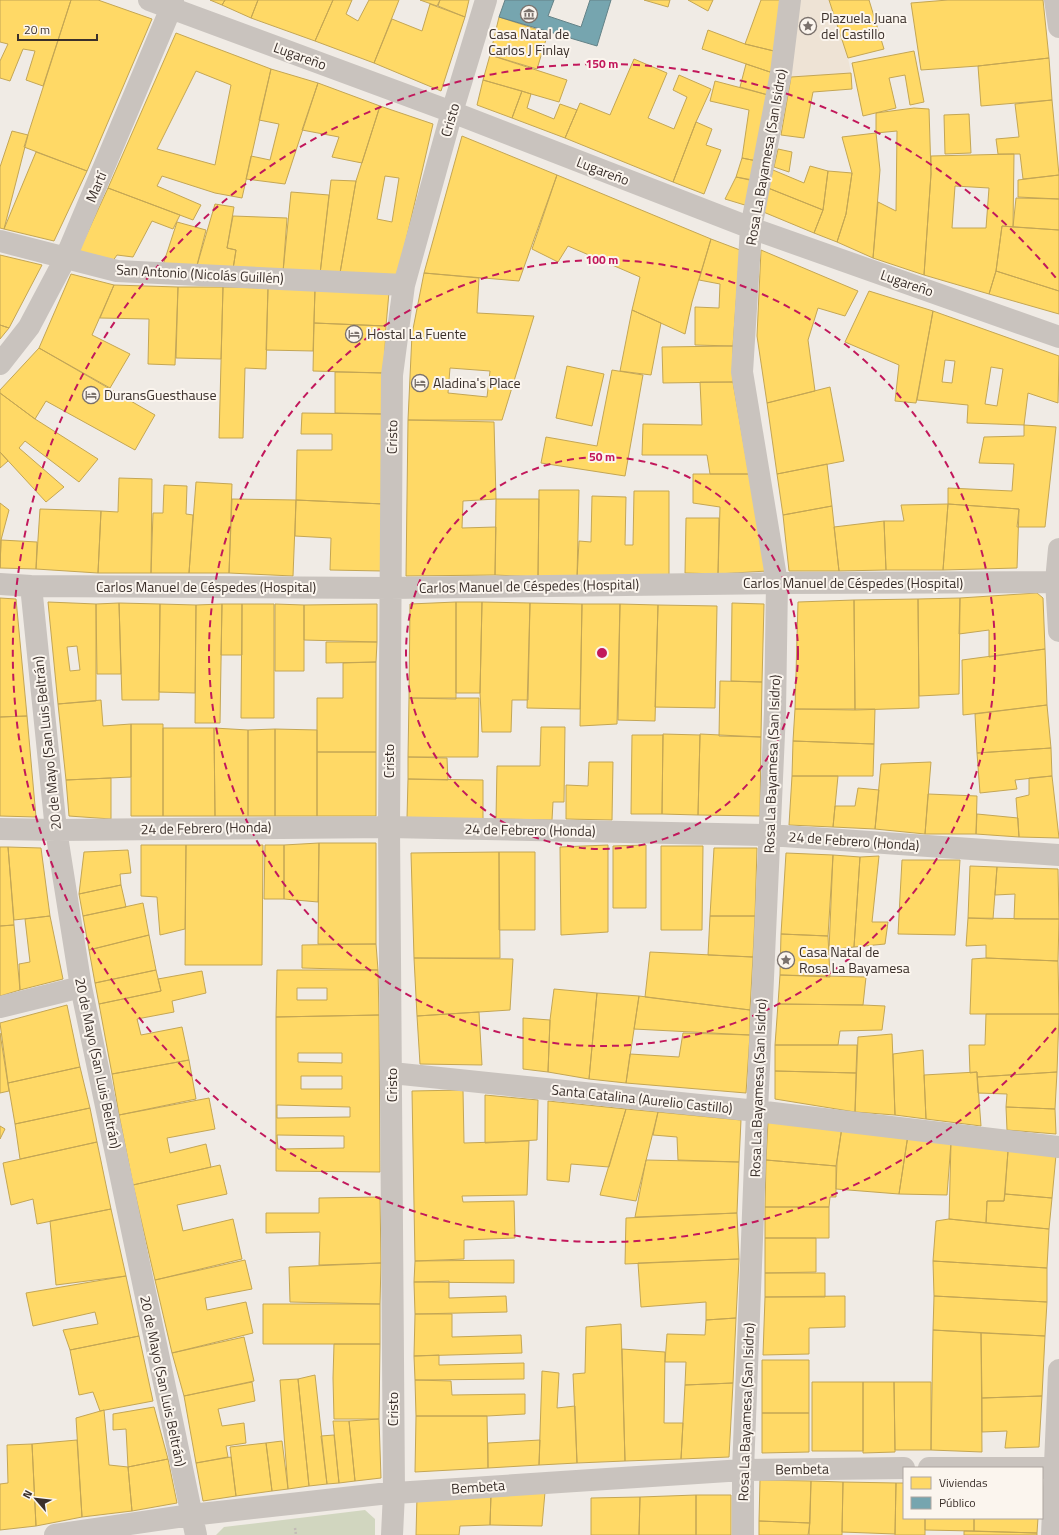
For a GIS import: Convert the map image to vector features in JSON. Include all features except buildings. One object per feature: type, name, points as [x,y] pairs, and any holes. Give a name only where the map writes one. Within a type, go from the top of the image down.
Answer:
[{"type":"street","name":"Lugareño","points":[[149,0],[172,4],[751,228],[1059,337]]},
{"type":"street","name":"Cristo","points":[[392,1535],[394,1493],[389,827],[392,375],[404,285],[452,112],[486,0]]},
{"type":"street","name":"Rosa La Bayamesa (San Isidro)","points":[[743,1535],[743,1470],[775,712],[777,583],[742,372],[751,228],[781,72],[790,0]]},
{"type":"street","points":[[1055,0],[1059,27]]},
{"type":"street","name":"Martí","points":[[0,364],[29,327],[66,257],[172,4]]},
{"type":"street","name":"San Antonio (Nicolás Guillén)","points":[[0,241],[117,271],[404,285]]},
{"type":"street","points":[[1059,549],[1057,581],[1059,631]]},
{"type":"street","name":"Carlos Manuel de Céspedes (Hospital)","points":[[0,584],[31,586],[390,588],[1057,581]]},
{"type":"street","name":"20 de Mayo (San Luis Beltrán)","points":[[31,586],[56,830],[81,987],[194,1525]]},
{"type":"street","name":"24 de Febrero (Honda)","points":[[0,829],[56,830],[389,827],[770,835],[1059,855]]},
{"type":"street","points":[[0,1007],[81,987]]},
{"type":"street","name":"Santa Catalina (Aurelio Castillo)","points":[[392,1073],[757,1111],[1059,1147]]},
{"type":"street","points":[[1052,1535],[1059,1370]]},
{"type":"street","points":[[1043,1467],[1056,1467]]},
{"type":"street","name":"Bembeta","points":[[55,1535],[194,1525],[394,1493],[743,1470],[903,1468]]},
{"type":"green space","points":[[365,1510],[375,1519],[375,1535],[216,1535],[224,1527]]},
{"type":"shaded area","name":"Plazuela Juana del Castillo","points":[[781,0],[829,0],[848,58],[851,73],[791,77]]},
{"type":"place","name":"Casa Natal de Carlos J Finlay","points":[[529,14]]},
{"type":"place","name":"Plazuela Juana del Castillo","points":[[808,26]]},
{"type":"place","name":"Hostal La Fuente","points":[[354,334]]},
{"type":"place","name":"Aladina's Place","points":[[420,383]]},
{"type":"place","name":"DuransGuesthause","points":[[91,395]]},
{"type":"place","name":"Casa Natal de Rosa La Bayamesa","points":[[786,960]]}]
